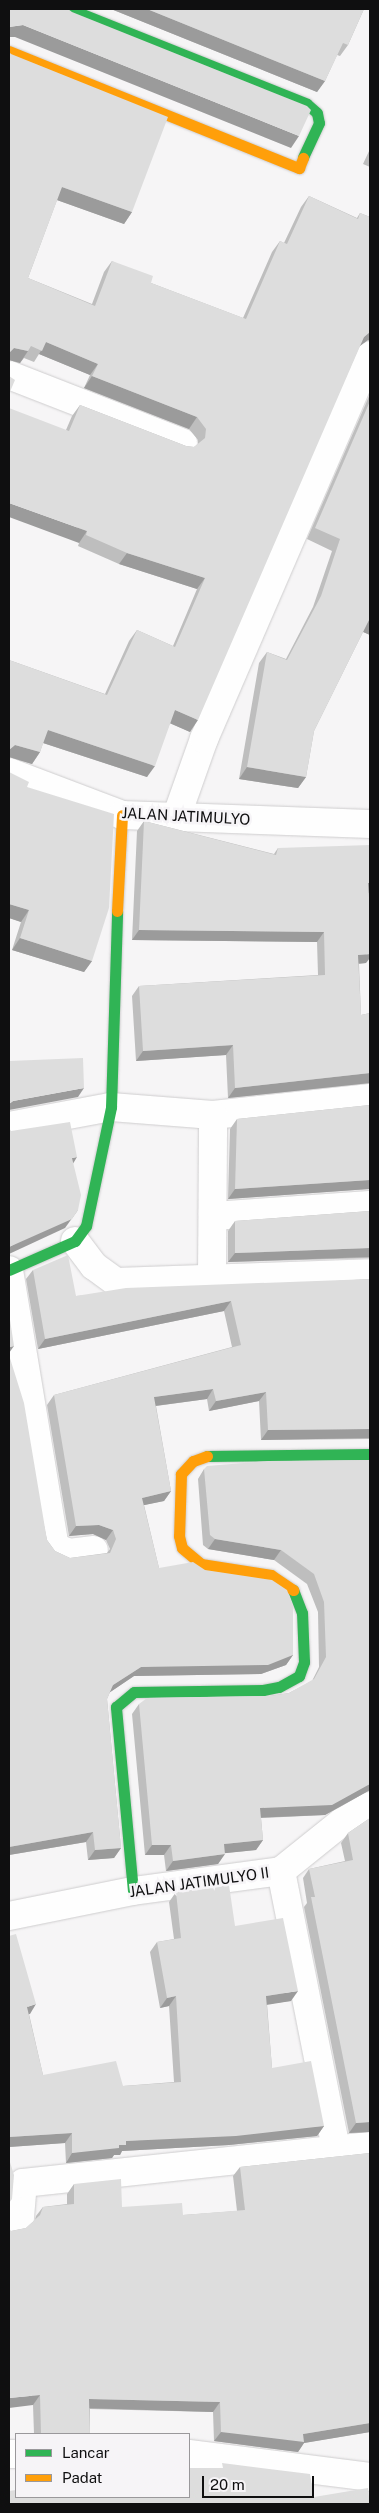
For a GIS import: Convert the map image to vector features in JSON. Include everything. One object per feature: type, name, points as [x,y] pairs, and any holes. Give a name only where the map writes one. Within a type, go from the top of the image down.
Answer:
[{"type":"street","points":[[9,51],[299,168],[319,123],[317,113],[307,104],[70,9]]},
{"type":"street","points":[[176,818],[204,739],[370,355]]},
{"type":"street","points":[[9,375],[183,443]]},
{"type":"street","name":"JALAN JATIMULYO","points":[[9,772],[122,815],[370,824]]},
{"type":"street","points":[[94,1550],[69,1554],[55,1547],[9,1270],[75,1241],[86,1226],[111,1107],[111,1049],[122,815]]},
{"type":"street","points":[[9,1126],[111,1107],[213,1115],[370,1098]]},
{"type":"street","points":[[212,1277],[213,1115]]},
{"type":"street","points":[[213,1216],[370,1205]]},
{"type":"street","points":[[75,1241],[94,1266],[116,1282],[212,1277],[370,1273]]},
{"type":"street","points":[[133,1891],[116,1706],[134,1692],[271,1689],[294,1679],[304,1662],[302,1613],[293,1590],[284,1582],[271,1575],[236,1567],[202,1564],[182,1548],[178,1527],[181,1474],[193,1461],[206,1456],[370,1454]]},
{"type":"street","name":"JALAN JATIMULYO II","points":[[9,1916],[133,1891],[281,1871],[342,1822],[370,1806]]},
{"type":"street","points":[[281,1871],[336,2149]]},
{"type":"street","points":[[9,2226],[20,2217],[23,2183],[370,2146]]},
{"type":"street","points":[[190,2454],[370,2477]]},
{"type":"building","points":[[9,9],[68,9],[307,106],[311,110],[299,136],[23,25],[9,27]]},
{"type":"building","points":[[147,9],[364,9],[348,45],[343,43],[325,81]]},
{"type":"building","points":[[9,52],[168,117],[132,212],[62,187],[28,278],[95,306],[112,261],[153,276],[151,283],[246,319],[280,241],[287,244],[309,196],[358,219],[360,213],[370,217],[370,332],[364,337],[198,720],[175,710],[155,766],[48,730],[40,752],[15,745],[9,750],[9,660],[107,695],[137,630],[175,647],[205,578],[127,553],[86,535],[87,531],[9,503],[9,408],[69,431],[80,405],[186,446],[194,447],[205,438],[206,429],[197,417],[92,376],[98,364],[46,342],[42,351],[31,346],[28,351],[14,348],[9,353]]},
{"type":"building","points":[[9,376],[15,380],[9,394]]},
{"type":"building","points":[[370,401],[370,620],[314,731],[306,777],[247,767],[267,652],[287,660],[321,596],[340,539],[315,528]]},
{"type":"building","points":[[9,772],[29,782],[27,787],[114,814],[109,908],[92,961],[20,938],[29,910],[9,904]]},
{"type":"building","points":[[144,821],[276,855],[278,848],[370,845],[370,883],[368,883],[370,954],[358,955],[361,1015],[370,1013],[370,1073],[235,1088],[233,1045],[143,1051],[139,986],[325,975],[324,932],[139,930]]},
{"type":"building","points":[[83,1058],[84,1088],[13,1101],[9,1104],[9,1061]]},
{"type":"building","points":[[370,1105],[370,1180],[235,1189],[237,1119]]},
{"type":"building","points":[[70,1122],[77,1157],[72,1158],[81,1195],[78,1210],[72,1219],[9,1247],[9,1128],[11,1131]]},
{"type":"building","points":[[370,1211],[370,1248],[235,1253],[235,1221]]},
{"type":"building","points":[[68,1255],[76,1296],[126,1288],[370,1279],[370,1429],[268,1430],[266,1392],[216,1401],[213,1389],[154,1397],[171,1491],[142,1498],[159,1568],[193,1562],[205,1570],[272,1580],[287,1590],[293,1606],[293,1655],[268,1665],[141,1667],[113,1685],[107,1699],[121,1848],[95,1850],[93,1832],[9,1847],[9,1355],[24,1403],[47,1540],[55,1551],[70,1558],[110,1553],[116,1539],[113,1530],[99,1525],[76,1526],[54,1395],[241,1345],[231,1301],[45,1339],[33,1270]]},
{"type":"building","points":[[9,1313],[14,1346],[9,1347]]},
{"type":"building","points":[[370,1460],[370,1784],[332,1805],[260,1808],[263,1840],[224,1844],[225,1854],[173,1861],[171,1845],[152,1845],[139,1704],[147,1698],[270,1696],[289,1693],[314,1679],[326,1657],[324,1602],[314,1574],[281,1550],[215,1539],[210,1535],[204,1469],[207,1466],[268,1461]]},
{"type":"building","points":[[370,1818],[370,2122],[356,2123],[311,1897],[315,1897],[309,1869],[353,1860],[348,1833]]},
{"type":"building","points":[[229,1885],[235,1926],[283,1918],[298,1991],[266,1996],[272,2068],[311,2061],[324,2126],[236,2136],[126,2141],[126,2145],[119,2145],[119,2148],[72,2153],[72,2133],[9,2137],[9,1936],[16,1934],[36,2004],[27,2007],[43,2075],[116,2061],[123,2086],[181,2082],[176,1996],[167,1998],[157,1942],[181,1938],[176,1892]]},
{"type":"building","points":[[370,2153],[370,2423],[303,2434],[304,2442],[221,2432],[220,2402],[89,2399],[90,2433],[41,2433],[40,2395],[9,2398],[9,2228],[11,2231],[26,2228],[40,2215],[43,2207],[74,2204],[74,2184],[121,2179],[122,2207],[182,2203],[183,2215],[245,2210],[240,2167]]},
{"type":"building","points":[[9,2159],[14,2175],[12,2199],[9,2203]]},
{"type":"building","points":[[222,2463],[310,2474],[314,2497],[368,2488],[370,2504],[9,2504],[9,2491],[15,2490],[15,2498],[190,2498],[190,2468],[223,2468]]},
{"type":"traffic: fast","points":[[70,9],[307,104],[317,113],[319,123],[303,158]]},
{"type":"traffic: fast","points":[[9,1270],[75,1241],[86,1226],[111,1107],[117,911]]},
{"type":"traffic: fast","points":[[207,1456],[370,1454]]},
{"type":"traffic: fast","points":[[133,1891],[116,1707],[134,1692],[263,1690],[279,1687],[299,1676],[304,1662],[302,1613],[293,1590]]},
{"type":"traffic: slow","points":[[9,51],[299,168],[303,158]]},
{"type":"traffic: slow","points":[[117,911],[122,815]]},
{"type":"traffic: slow","points":[[207,1456],[193,1461],[181,1474],[179,1536],[182,1548],[201,1564],[271,1575],[293,1590]]}]
